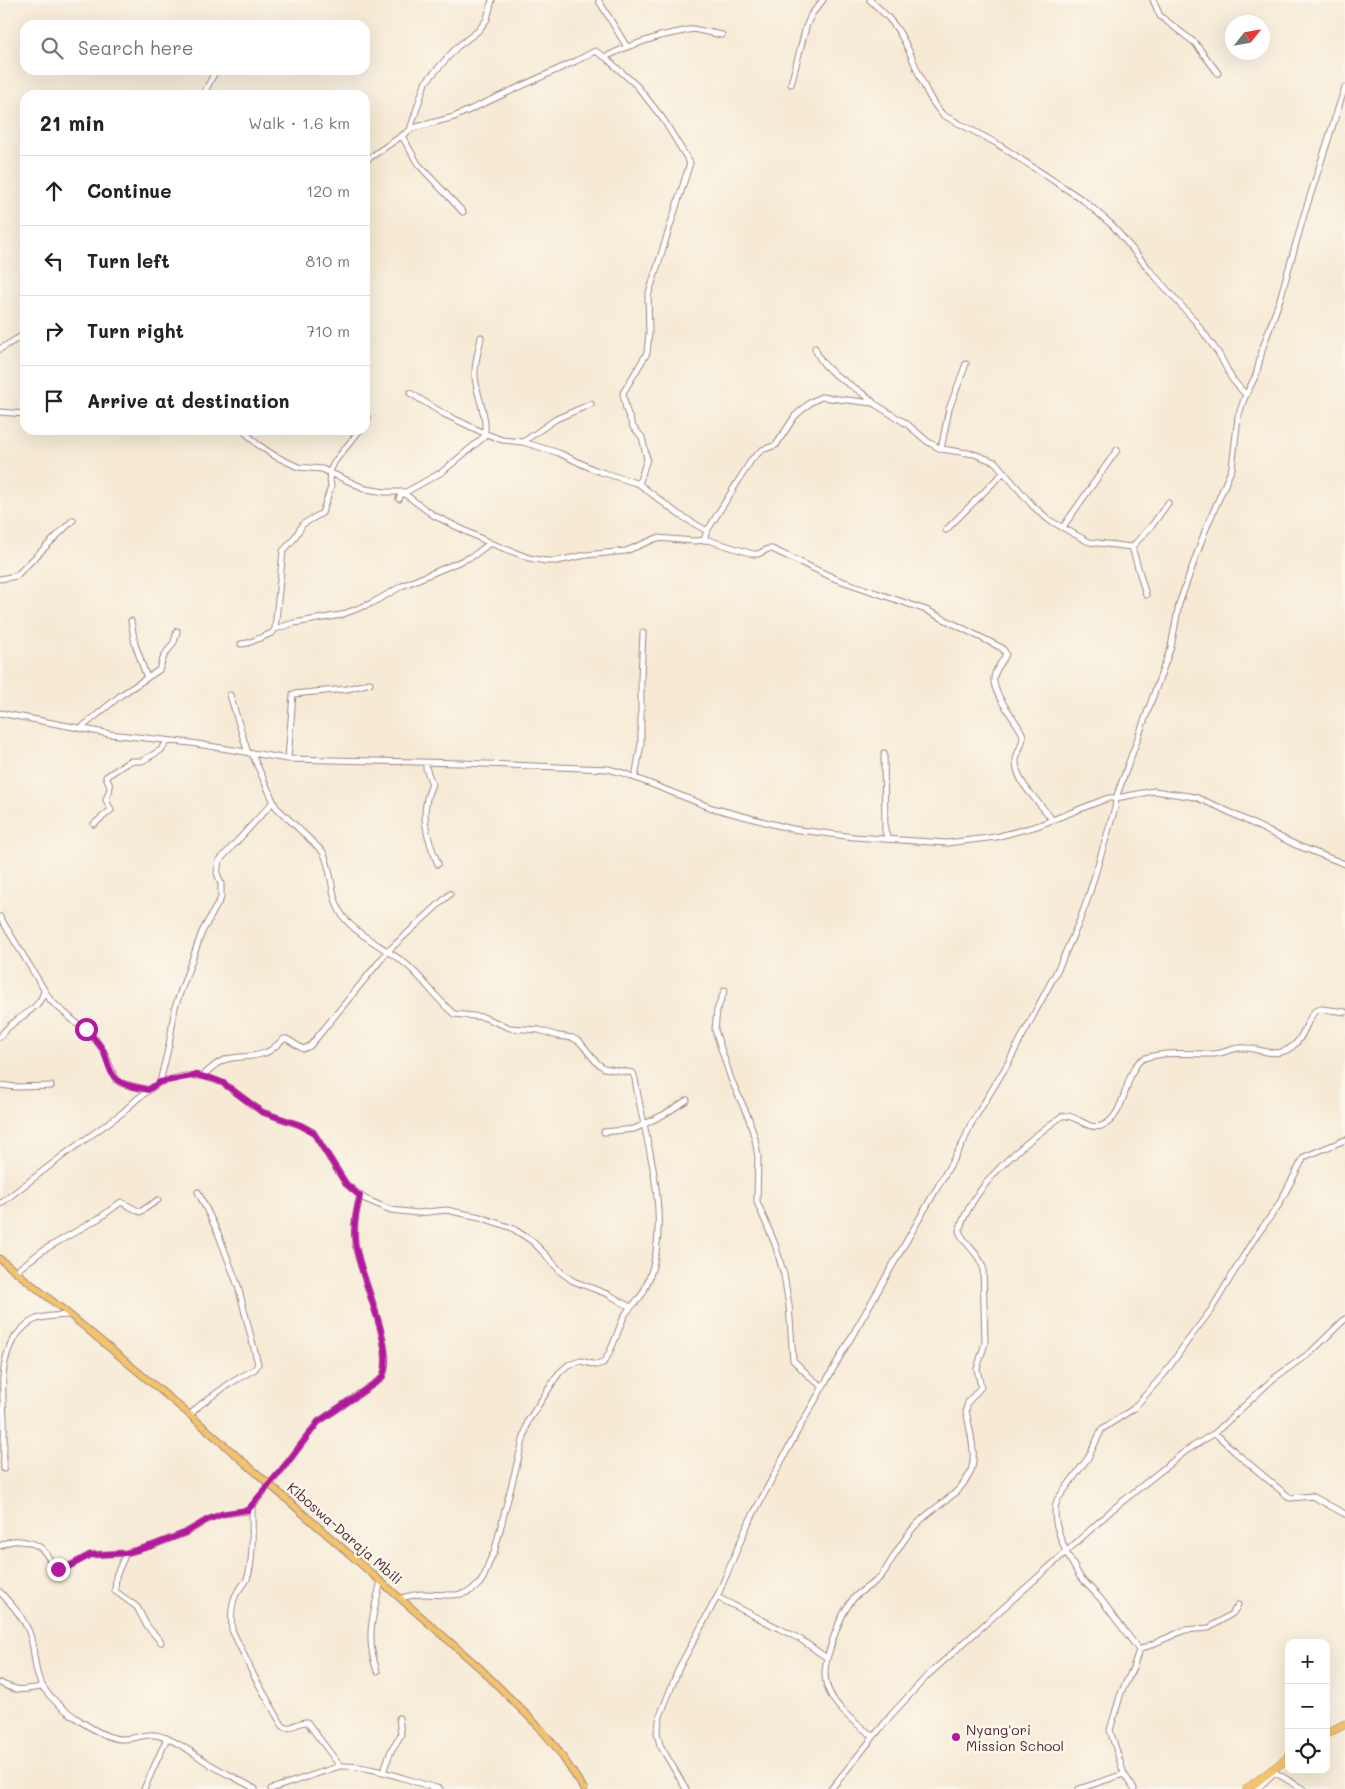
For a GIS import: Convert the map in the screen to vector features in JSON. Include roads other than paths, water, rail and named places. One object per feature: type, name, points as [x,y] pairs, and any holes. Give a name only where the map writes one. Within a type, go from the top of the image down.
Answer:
[{"type":"highway","points":[[1330,1732],[1345,1724]]},
{"type":"highway","points":[[1247,1789],[1285,1760]]},
{"type":"main road","name":"Kiboswa-Daraja Mbili","points":[[0,1259],[190,1416],[480,1668],[520,1706],[556,1747],[584,1789]]},
{"type":"street","points":[[410,130],[425,83],[457,47],[478,31],[487,19],[492,0]]},
{"type":"street","points":[[599,0],[627,47]]},
{"type":"street","points":[[791,84],[806,26],[811,15],[823,0]]},
{"type":"street","points":[[870,0],[893,22],[904,39],[916,70],[937,109],[943,115],[996,143],[1075,195],[1112,225],[1195,321],[1219,354],[1232,379],[1246,396]]},
{"type":"street","points":[[1153,0],[1160,16],[1195,43],[1218,73]]},
{"type":"street","points":[[605,57],[660,36],[693,29],[722,35]]},
{"type":"street","points":[[370,158],[413,128],[454,117],[595,51],[605,57],[637,86],[663,118],[690,163],[648,296],[649,333],[647,354],[623,393],[626,409],[633,427],[642,437],[647,459],[639,484]]},
{"type":"street","points":[[206,90],[213,75]]},
{"type":"street","points":[[686,1789],[660,1745],[657,1732],[658,1724],[679,1668],[717,1597],[747,1526],[822,1386],[964,1141],[970,1126],[1007,1065],[1059,967],[1080,922],[1115,808],[1116,798],[1171,647],[1179,604],[1205,531],[1232,468],[1236,425],[1256,375],[1263,347],[1280,299],[1307,206],[1345,88]]},
{"type":"street","points":[[402,136],[418,164],[463,212]]},
{"type":"street","points":[[0,349],[20,337]]},
{"type":"street","points":[[248,435],[257,444],[275,456],[298,467],[322,469],[366,489],[406,492],[442,472],[484,437],[482,408],[476,386],[475,373],[481,337]]},
{"type":"street","points":[[815,348],[818,357],[830,372],[863,392],[873,403],[907,424],[928,442],[941,449],[985,457],[995,462],[1033,506],[1049,520],[1089,542],[1132,547]]},
{"type":"street","points":[[941,449],[949,409],[966,364]]},
{"type":"street","points":[[410,393],[444,414],[484,434],[502,440],[523,442],[559,453],[595,470],[639,484],[678,514],[707,531]]},
{"type":"street","points":[[704,540],[707,531],[752,459],[762,450],[776,445],[789,423],[811,402],[821,397],[873,403]]},
{"type":"street","points":[[523,442],[556,419],[590,404]]},
{"type":"street","points":[[0,412],[20,414]]},
{"type":"street","points":[[275,629],[283,551],[303,524],[322,513],[331,487],[329,473],[335,462],[356,435]]},
{"type":"street","points":[[1063,527],[1116,450]]},
{"type":"street","points":[[946,530],[1004,472]]},
{"type":"street","points":[[399,499],[402,492]]},
{"type":"street","points":[[402,492],[432,515],[490,544],[530,558],[546,561],[626,550],[657,538],[704,540],[752,554],[758,554],[768,549],[836,579],[926,610],[1002,648],[1006,654],[994,676],[994,682],[1003,703],[1023,735],[1015,760],[1017,771],[1032,798],[1052,820]]},
{"type":"street","points":[[1132,547],[1153,524],[1168,503]]},
{"type":"street","points":[[0,579],[16,576],[73,520]]},
{"type":"street","points":[[241,644],[294,623],[340,615],[372,603],[402,586],[473,556],[490,544]]},
{"type":"street","points":[[1132,547],[1146,596]]},
{"type":"street","points":[[131,621],[135,644],[147,678]]},
{"type":"street","points":[[81,728],[121,695],[161,668],[164,656],[174,642],[178,631]]},
{"type":"street","points":[[635,778],[641,744],[643,633]]},
{"type":"street","points":[[288,759],[293,694],[347,689],[370,683]]},
{"type":"street","points":[[230,694],[250,753],[273,802],[283,816],[323,852],[338,907],[346,919],[416,973],[454,1014],[484,1017],[510,1028],[539,1030],[573,1038],[580,1042],[597,1063],[604,1068],[632,1073],[635,1079],[656,1190],[659,1216],[658,1235],[655,1258],[643,1294],[630,1307],[603,1363],[596,1365],[581,1361],[568,1365],[558,1373],[528,1421],[494,1553],[489,1560],[480,1583],[474,1588],[455,1596],[425,1594],[401,1598]]},
{"type":"street","points":[[0,713],[110,734],[191,743],[288,759],[608,769],[712,808],[792,829],[830,835],[888,839],[948,843],[980,840],[1037,826],[1108,798],[1154,791],[1195,797],[1296,846],[1345,864]]},
{"type":"street","points":[[94,824],[110,810],[106,800],[110,791],[107,776],[130,761],[142,761],[160,750],[168,741]]},
{"type":"street","points":[[884,753],[885,831],[888,839]]},
{"type":"street","points":[[426,762],[426,768],[432,784],[426,795],[426,833],[438,864]]},
{"type":"street","points":[[160,1082],[175,1007],[202,932],[221,898],[221,884],[217,873],[219,861],[273,802]]},
{"type":"street","points":[[203,1076],[218,1062],[236,1056],[267,1052],[284,1039],[303,1049],[310,1046],[388,951],[450,894]]},
{"type":"street","points":[[0,917],[51,1001],[96,1040],[116,1080],[148,1090]]},
{"type":"street","points":[[0,1037],[8,1026],[38,1005],[42,1000],[44,990]]},
{"type":"street","points":[[725,990],[717,1010],[716,1030],[731,1079],[749,1119],[755,1139],[758,1156],[757,1202],[775,1244],[784,1275],[790,1305],[794,1360],[811,1378],[822,1386]]},
{"type":"street","points":[[873,1736],[855,1723],[833,1698],[824,1674],[827,1658],[842,1615],[854,1598],[880,1577],[914,1526],[957,1492],[972,1468],[974,1459],[966,1410],[968,1402],[981,1387],[977,1369],[985,1343],[983,1268],[979,1258],[962,1238],[959,1231],[978,1194],[987,1181],[1026,1144],[1062,1116],[1068,1116],[1092,1126],[1102,1126],[1107,1123],[1114,1116],[1134,1068],[1141,1060],[1173,1053],[1222,1053],[1240,1047],[1262,1052],[1282,1053],[1298,1042],[1315,1011],[1322,1009],[1345,1012]]},
{"type":"street","points":[[0,1204],[122,1113],[160,1082],[185,1076],[203,1076],[223,1083],[262,1112],[307,1128],[317,1138],[346,1184],[360,1196],[391,1210],[418,1213],[446,1210],[480,1217],[512,1228],[544,1252],[561,1272],[573,1281],[610,1295],[630,1307]]},
{"type":"street","points":[[0,1085],[16,1087],[51,1086]]},
{"type":"street","points":[[604,1132],[634,1129],[663,1115],[687,1100]]},
{"type":"street","points":[[1139,1650],[1100,1598],[1080,1577],[1066,1552],[1054,1515],[1057,1500],[1088,1458],[1102,1430],[1133,1409],[1165,1373],[1211,1310],[1252,1242],[1278,1206],[1304,1157],[1345,1140]]},
{"type":"street","points":[[190,1416],[200,1405],[229,1384],[255,1369],[258,1364],[238,1286],[218,1233],[198,1192]]},
{"type":"street","points":[[0,1546],[14,1540],[37,1544],[44,1550],[54,1565],[61,1570],[90,1555],[126,1553],[151,1546],[222,1514],[244,1512],[252,1508],[268,1484],[288,1462],[318,1422],[381,1379],[386,1370],[378,1322],[355,1243],[354,1224],[360,1196]]},
{"type":"street","points":[[16,1271],[42,1250],[101,1217],[121,1202],[140,1212],[158,1200]]},
{"type":"street","points":[[4,1469],[4,1420],[0,1369],[4,1351],[21,1329],[31,1322],[42,1317],[70,1315]]},
{"type":"street","points":[[830,1789],[873,1736],[928,1675],[1113,1510],[1187,1450],[1215,1433],[1273,1379],[1315,1349],[1345,1319]]},
{"type":"street","points":[[1215,1433],[1290,1498],[1312,1496],[1345,1514]]},
{"type":"street","points":[[252,1508],[249,1570],[247,1580],[237,1592],[235,1599],[232,1630],[254,1676],[282,1726],[289,1728],[307,1722],[340,1766]]},
{"type":"street","points":[[126,1553],[116,1576],[115,1591],[137,1607],[147,1626],[161,1642]]},
{"type":"street","points":[[377,1671],[370,1649],[370,1633],[381,1581]]},
{"type":"street","points":[[0,1592],[16,1611],[29,1632],[34,1665],[43,1687],[67,1712],[82,1723],[115,1738],[121,1739],[148,1734],[167,1738],[255,1789]]},
{"type":"street","points":[[717,1597],[800,1639],[827,1658]]},
{"type":"street","points":[[1134,1789],[1124,1774],[1111,1738],[1110,1727],[1121,1693],[1139,1650],[1185,1630],[1209,1628],[1234,1613],[1238,1605]]},
{"type":"street","points":[[0,1683],[15,1690],[23,1691],[43,1687]]},
{"type":"street","points":[[383,1772],[391,1752],[401,1735],[399,1718]]},
{"type":"street","points":[[144,1789],[167,1738]]},
{"type":"street","points":[[271,1789],[340,1766],[360,1767],[383,1772],[440,1789]]},
{"type":"street","points":[[1257,1789],[1272,1771],[1303,1789]]},
{"type":"street","points":[[1079,1789],[1124,1774]]},
{"type":"place","name":"Nyang'ori Mission School","points":[[956,1737]]}]
